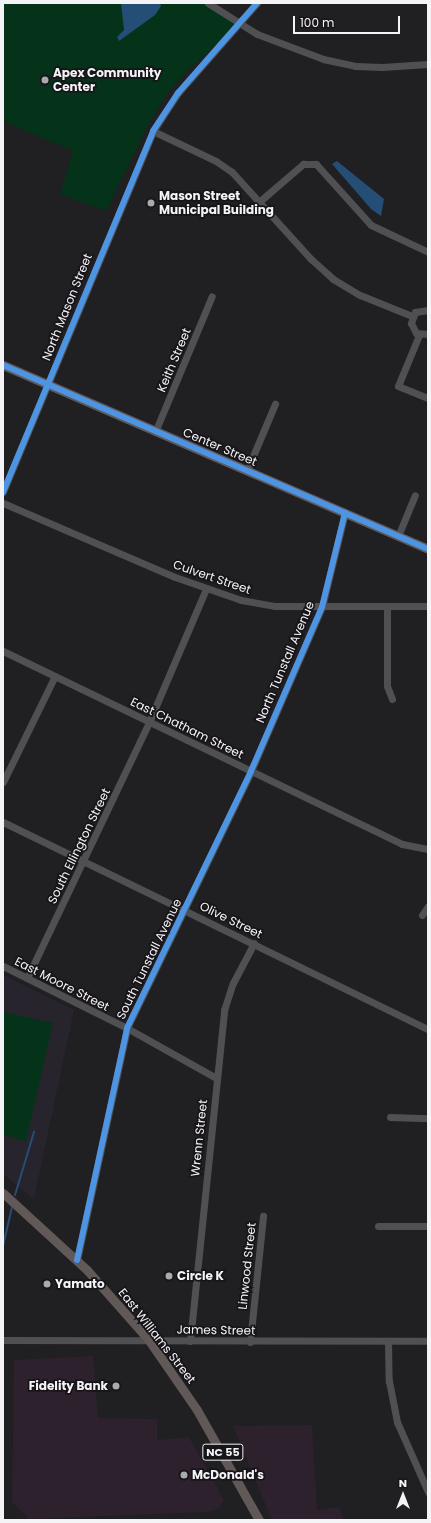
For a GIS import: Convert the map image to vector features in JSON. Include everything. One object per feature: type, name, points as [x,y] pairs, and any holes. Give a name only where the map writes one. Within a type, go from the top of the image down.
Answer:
[{"type":"main road","name":"Center Street","points":[[3,365],[428,549]]},
{"type":"main road","name":"East Williams Street","points":[[3,1193],[77,1260],[112,1296],[148,1339],[201,1415],[259,1520]]},
{"type":"street","points":[[208,3],[239,24],[294,50],[355,66],[428,64]]},
{"type":"street","name":"North Mason Street","points":[[3,492],[153,131],[178,93],[257,3]]},
{"type":"street","points":[[153,131],[216,161],[242,181],[311,259],[333,279],[360,295],[412,316]]},
{"type":"street","points":[[260,201],[303,164],[316,164],[371,225],[428,252]]},
{"type":"street","name":"Keith Street","points":[[156,432],[212,296]]},
{"type":"street","points":[[428,310],[418,310],[412,316],[411,327],[420,335],[428,334]]},
{"type":"street","points":[[420,335],[398,386],[428,398]]},
{"type":"street","points":[[247,470],[274,404]]},
{"type":"street","points":[[398,536],[415,495]]},
{"type":"street","name":"Culvert Street","points":[[3,503],[206,589],[259,604],[322,607],[428,606]]},
{"type":"street","name":"North Tunstall Avenue","points":[[251,771],[322,607],[345,513]]},
{"type":"street","name":"South Ellington Street","points":[[27,978],[149,722],[206,589]]},
{"type":"street","points":[[387,606],[387,686],[392,699]]},
{"type":"street","name":"East Chatham Street","points":[[3,650],[402,844],[428,849]]},
{"type":"street","points":[[3,782],[55,676]]},
{"type":"street","name":"South Tunstall Avenue","points":[[77,1260],[127,1028],[251,771]]},
{"type":"street","name":"Olive Street","points":[[3,822],[428,1029]]},
{"type":"street","points":[[422,915],[428,906]]},
{"type":"street","name":"Wrenn Street","points":[[190,1341],[216,1078],[228,996],[254,943]]},
{"type":"street","name":"East Moore Street","points":[[3,966],[127,1028],[216,1078]]},
{"type":"street","points":[[390,1117],[428,1118]]},
{"type":"street","name":"Linwood Street","points":[[250,1342],[263,1216]]},
{"type":"street","points":[[378,1226],[428,1226]]},
{"type":"street","name":"James Street","points":[[3,1340],[148,1339],[250,1342],[428,1341]]},
{"type":"street","points":[[388,1342],[389,1381],[397,1422],[428,1492]]},
{"type":"shaded area","points":[[3,975],[74,1010],[34,1199],[3,1174]]},
{"type":"shaded area","points":[[93,1356],[98,1418],[157,1419],[157,1440],[189,1437],[224,1500],[219,1508],[207,1512],[29,1519],[12,1502],[14,1360]]},
{"type":"shaded area","points":[[312,1425],[317,1510],[339,1507],[344,1520],[272,1520],[233,1426]]},
{"type":"green space","points":[[3,3],[208,3],[239,24],[187,71],[166,95],[149,123],[106,211],[60,194],[73,151],[3,121]]},
{"type":"green space","points":[[3,1012],[53,1023],[26,1141],[3,1135]]},
{"type":"water","points":[[121,3],[160,3],[161,6],[155,15],[119,41],[117,37],[124,30]]},
{"type":"water","points":[[337,161],[384,199],[381,216],[371,209],[332,164]]},
{"type":"waterway","points":[[15,1195],[34,1132]]},
{"type":"waterway","points":[[3,1246],[12,1208]]},
{"type":"cycle path","points":[[3,492],[153,131],[178,93],[257,3]]},
{"type":"cycle path","points":[[3,365],[428,549]]},
{"type":"cycle path","points":[[77,1260],[127,1028],[251,771],[322,607],[345,513]]},
{"type":"place","name":"Apex Community Center","points":[[45,80]]},
{"type":"place","name":"Mason Street Municipal Building","points":[[151,203]]},
{"type":"place","name":"Circle K","points":[[169,1276]]},
{"type":"place","name":"Yamato","points":[[47,1284]]},
{"type":"place","name":"Fidelity Bank","points":[[116,1386]]},
{"type":"place","name":"McDonald's","points":[[184,1475]]}]
